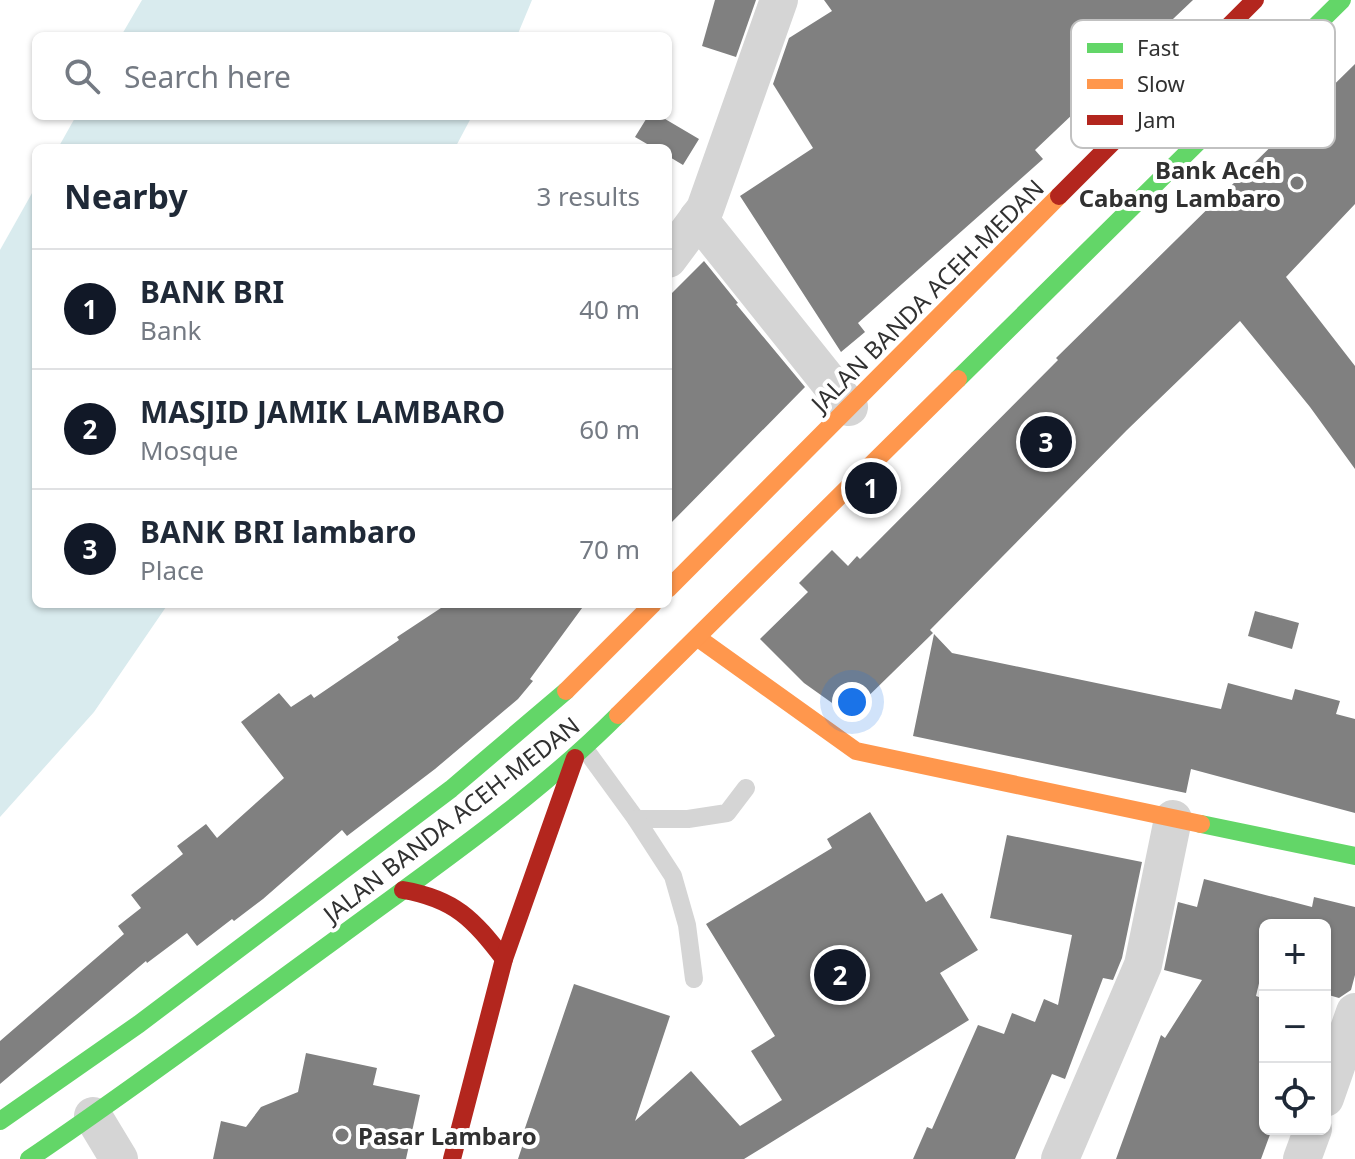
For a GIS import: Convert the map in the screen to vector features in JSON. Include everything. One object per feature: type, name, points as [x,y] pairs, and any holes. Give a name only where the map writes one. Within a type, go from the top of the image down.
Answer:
[{"type":"main road","name":"JALAN BANDA ACEH-MEDAN","points":[[1235,20],[1255,0]]},
{"type":"main road","name":"JALAN BANDA ACEH-MEDAN","points":[[1322,20],[1342,0]]},
{"type":"main road","name":"JALAN BANDA ACEH-MEDAN","points":[[672,585],[1107,148]]},
{"type":"main road","name":"JALAN BANDA ACEH-MEDAN","points":[[29,1159],[93,1116],[403,890],[580,754],[1193,148]]},
{"type":"main road","name":"JALAN BANDA ACEH-MEDAN","points":[[0,1121],[139,1024],[451,789],[569,689],[649,608]]},
{"type":"main road","points":[[698,638],[856,751],[1355,856]]},
{"type":"main road","points":[[452,1159],[504,959],[580,754]]},
{"type":"main road","points":[[403,890],[429,893],[453,903],[476,923],[504,959]]},
{"type":"street","points":[[672,254],[705,209],[779,0]]},
{"type":"street","points":[[698,218],[849,407]]},
{"type":"street","points":[[1060,1159],[1143,965],[1173,819]]},
{"type":"street","points":[[1331,1081],[1355,1012]]},
{"type":"street","points":[[93,1116],[119,1159]]},
{"type":"street","points":[[1302,1159],[1311,1135]]},
{"type":"lane","points":[[580,754],[636,819],[673,876],[687,925],[694,979]]},
{"type":"lane","points":[[636,819],[688,819],[727,813],[746,788]]},
{"type":"shaded area","points":[[142,0],[532,0],[519,32],[123,32]]},
{"type":"shaded area","points":[[74,120],[470,120],[457,144],[60,144]]},
{"type":"shaded area","points":[[32,193],[32,608],[165,608],[94,712],[0,817],[0,250]]},
{"type":"building","points":[[715,0],[756,0],[736,57],[702,46]]},
{"type":"building","points":[[824,0],[1193,0],[1172,20],[1071,20],[1071,116],[1035,150],[1043,159],[858,323],[865,332],[841,352],[740,196],[813,148],[773,84],[789,38],[832,11]]},
{"type":"building","points":[[1355,64],[1355,204],[1286,277],[1355,366],[1355,469],[1310,407],[1240,321],[1127,430],[930,630],[933,633],[849,715],[804,683],[760,639],[808,592],[799,583],[832,550],[848,566],[857,556],[860,559],[1058,360],[1056,358],[1270,148],[1335,148],[1335,84]]},
{"type":"building","points":[[646,120],[667,120],[699,139],[683,165],[672,158],[672,144],[647,144],[635,137]]},
{"type":"building","points":[[704,261],[805,387],[672,522],[672,293]]},
{"type":"building","points":[[441,608],[582,608],[518,699],[435,769],[347,836],[342,830],[263,899],[197,946],[187,933],[146,961],[0,1084],[0,1041],[124,934],[118,926],[141,908],[131,895],[183,854],[177,846],[206,824],[217,838],[284,778],[241,722],[279,693],[291,707],[311,694],[314,698],[399,640],[397,637]]},
{"type":"building","points":[[1255,611],[1299,623],[1292,649],[1248,636]]},
{"type":"building","points":[[934,634],[952,653],[1221,709],[1228,683],[1292,700],[1295,689],[1340,701],[1336,714],[1355,719],[1355,813],[1191,769],[1186,793],[913,736]]},
{"type":"building","points":[[870,812],[926,902],[942,893],[978,950],[940,973],[969,1020],[744,1159],[518,1159],[527,1132],[524,1131],[574,984],[670,1016],[635,1121],[691,1071],[740,1126],[782,1100],[751,1051],[775,1036],[706,924],[832,848],[827,839]]},
{"type":"building","points":[[1007,835],[1142,862],[1122,958],[1113,980],[1103,978],[1065,1079],[1052,1074],[1015,1159],[913,1159],[927,1127],[932,1129],[978,1025],[1004,1034],[1012,1013],[1035,1022],[1044,999],[1058,1005],[1072,935],[990,918]]},
{"type":"building","points":[[1204,879],[1312,907],[1314,897],[1355,907],[1355,975],[1351,990],[1339,998],[1331,996],[1331,919],[1259,919],[1259,983],[1256,996],[1259,997],[1259,1135],[1270,1135],[1261,1159],[1116,1159],[1161,1035],[1165,1038],[1202,980],[1164,970],[1178,902],[1197,907]]},
{"type":"building","points":[[306,1053],[377,1068],[373,1085],[420,1095],[406,1159],[213,1159],[221,1121],[246,1127],[261,1107],[298,1092]]},
{"type":"traffic: fast","points":[[1322,20],[1342,0]]},
{"type":"traffic: fast","points":[[958,379],[1192,148]]},
{"type":"traffic: fast","points":[[0,1121],[139,1024],[451,789],[566,691]]},
{"type":"traffic: fast","points":[[29,1159],[185,1050],[483,831],[586,746],[618,715]]},
{"type":"traffic: fast","points":[[1201,824],[1355,856]]},
{"type":"traffic: slow","points":[[672,585],[1059,196]]},
{"type":"traffic: slow","points":[[618,715],[958,379]]},
{"type":"traffic: slow","points":[[566,691],[649,608]]},
{"type":"traffic: slow","points":[[698,638],[856,751],[1201,824]]},
{"type":"traffic: jam","points":[[1235,20],[1255,0]]},
{"type":"traffic: jam","points":[[1059,196],[1107,148]]},
{"type":"traffic: jam","points":[[452,1159],[504,959],[575,758]]},
{"type":"traffic: jam","points":[[403,890],[450,905],[472,922],[504,959]]},
{"type":"place","name":"Bank Aceh Cabang Lambaro","points":[[1297,183]]},
{"type":"place","name":"BANK BRI lambaro","points":[[1046,442]]},
{"type":"place","name":"BANK BRI","points":[[871,488]]},
{"type":"place","name":"MASJID JAMIK LAMBARO","points":[[840,975]]},
{"type":"place","name":"Pasar Lambaro","points":[[342,1135]]}]
